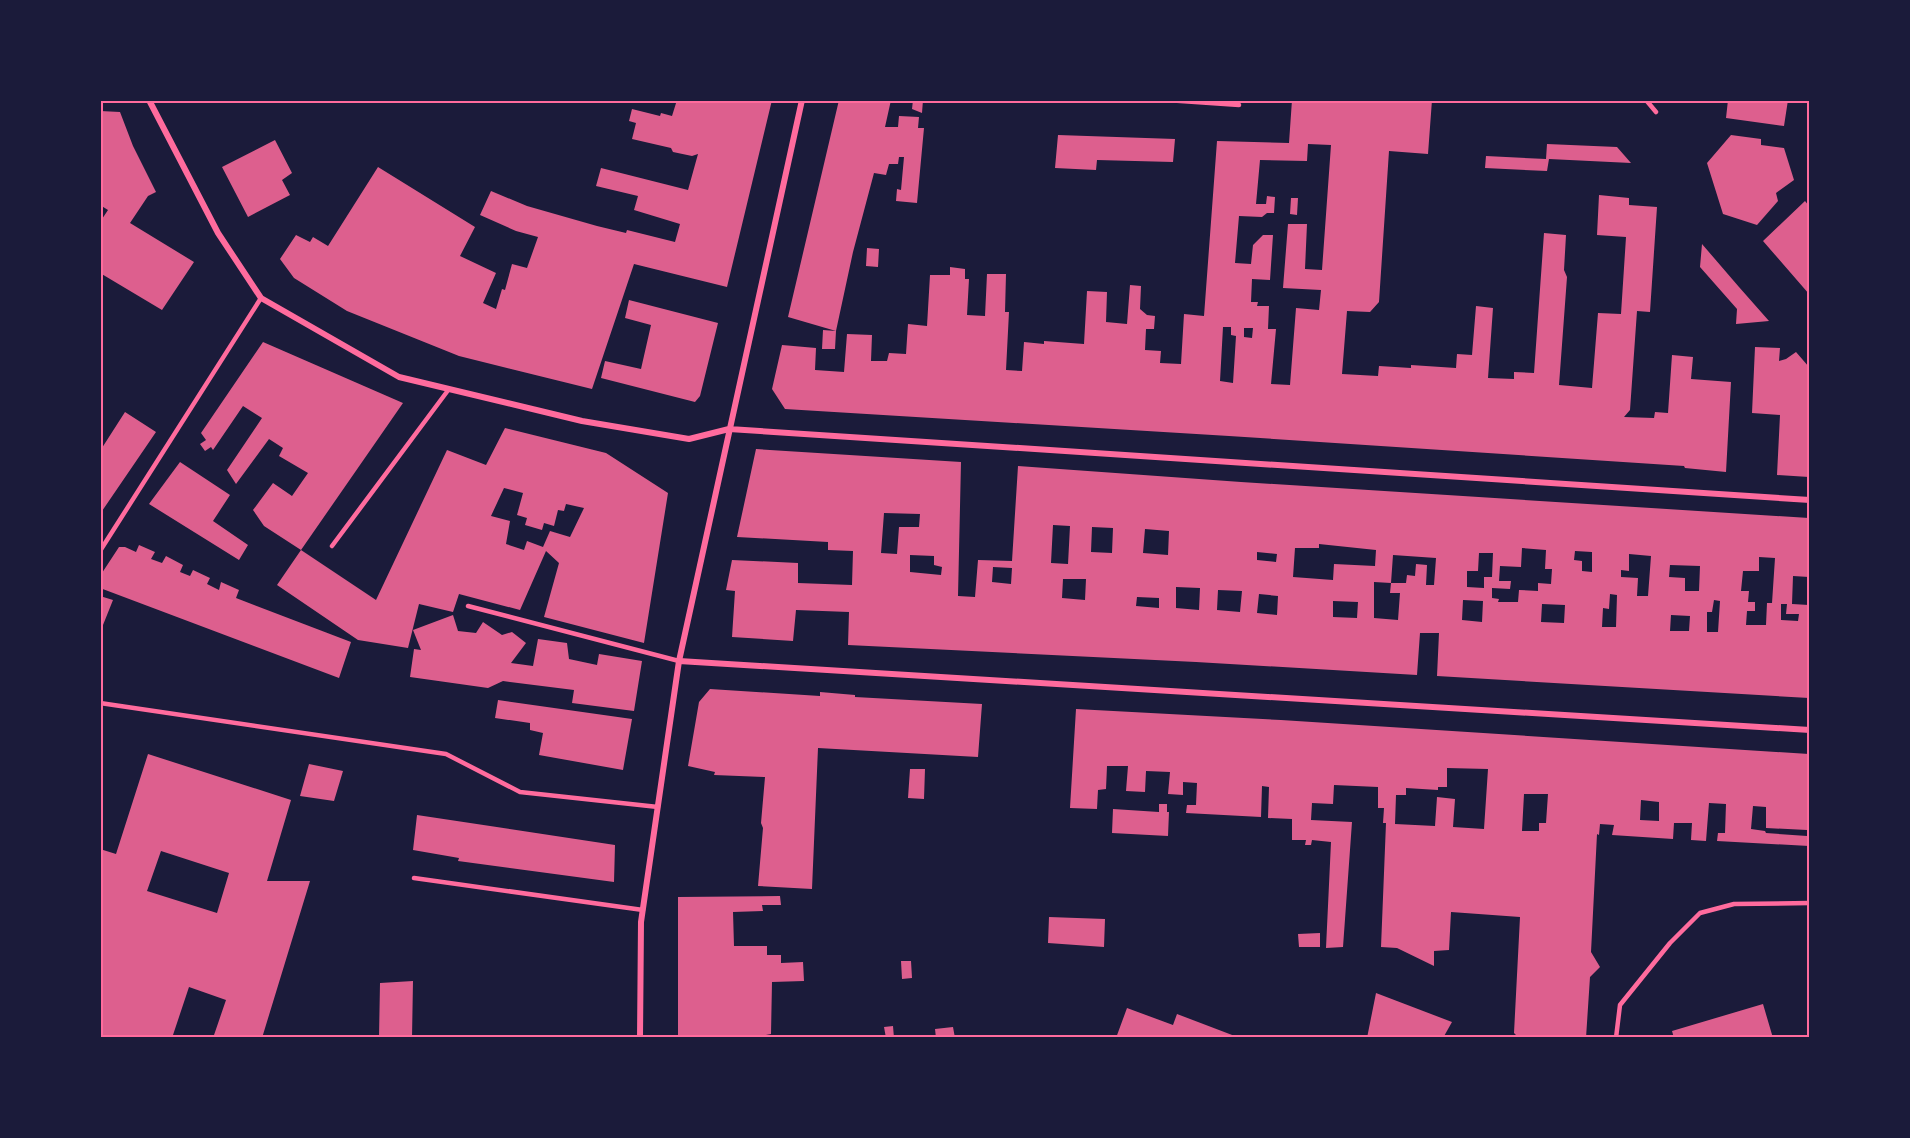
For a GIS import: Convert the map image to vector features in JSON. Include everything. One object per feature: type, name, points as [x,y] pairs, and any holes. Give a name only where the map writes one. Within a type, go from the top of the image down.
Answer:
[{"type":"street","points":[[150,100],[218,233],[261,298],[399,377],[582,421],[689,439],[729,429],[1809,500]]},
{"type":"street","points":[[640,1038],[641,922],[679,661],[802,100]]},
{"type":"street","points":[[679,661],[1809,730]]},
{"type":"lane","points":[[1166,100],[1239,105]]},
{"type":"lane","points":[[1646,100],[1656,112]]},
{"type":"lane","points":[[100,551],[261,298]]},
{"type":"lane","points":[[333,546],[449,389]]},
{"type":"lane","points":[[468,606],[679,661]]},
{"type":"lane","points":[[100,703],[446,754],[520,792],[658,807]]},
{"type":"lane","points":[[414,878],[643,910]]},
{"type":"lane","points":[[1616,1038],[1620,1005],[1670,943],[1701,913],[1734,904],[1809,903]]},
{"type":"building","points":[[677,100],[772,100],[727,287],[634,264],[592,389],[459,356],[347,311],[294,278],[280,259],[296,235],[310,242],[313,237],[328,246],[378,167],[475,227],[460,256],[496,273],[483,303],[496,309],[502,289],[505,290],[512,264],[527,268],[538,237],[516,231],[480,215],[491,191],[527,206],[597,226],[626,233],[627,230],[675,242],[680,224],[634,210],[638,196],[596,186],[601,168],[688,190],[698,154],[692,156],[673,152],[671,148],[632,139],[636,123],[629,121],[632,109],[660,116],[661,113],[672,116]]},
{"type":"building","points":[[839,100],[891,100],[885,127],[898,127],[899,116],[919,117],[918,128],[924,128],[917,203],[896,201],[897,189],[901,190],[904,157],[899,157],[898,164],[889,164],[886,175],[874,173],[853,252],[836,331],[788,317]]},
{"type":"building","points":[[913,100],[923,100],[922,113],[912,109]]},
{"type":"building","points":[[1292,100],[1432,100],[1428,154],[1389,151],[1379,302],[1370,312],[1347,311],[1342,374],[1378,376],[1379,366],[1411,368],[1411,365],[1456,368],[1457,354],[1472,355],[1476,306],[1493,308],[1488,378],[1514,379],[1514,372],[1534,373],[1544,233],[1566,235],[1564,270],[1567,277],[1559,385],[1592,388],[1598,313],[1621,314],[1626,237],[1597,235],[1599,195],[1629,198],[1629,205],[1657,207],[1650,312],[1637,311],[1630,410],[1624,417],[1654,418],[1655,412],[1668,413],[1672,355],[1693,357],[1691,379],[1731,382],[1726,472],[1685,468],[1684,466],[785,409],[772,389],[782,345],[816,348],[815,370],[844,372],[847,334],[872,335],[871,361],[887,361],[889,353],[906,354],[908,324],[927,326],[930,275],[950,275],[950,267],[965,269],[965,279],[969,279],[967,315],[985,316],[987,274],[1006,274],[1005,312],[1009,312],[1006,370],[1022,371],[1024,342],[1084,344],[1087,291],[1107,292],[1106,322],[1127,324],[1130,285],[1141,286],[1140,309],[1147,315],[1155,316],[1154,329],[1146,329],[1145,350],[1161,351],[1160,363],[1181,364],[1184,314],[1204,316],[1217,141],[1289,143]],"holes":[[[1308,144],[1331,145],[1322,270],[1305,269],[1307,224],[1288,224],[1283,288],[1321,290],[1319,310],[1296,308],[1290,385],[1271,384],[1276,329],[1268,329],[1269,306],[1257,306],[1258,302],[1251,302],[1252,279],[1270,280],[1273,235],[1263,235],[1253,245],[1251,264],[1235,263],[1239,216],[1262,217],[1267,213],[1274,213],[1275,197],[1267,196],[1266,204],[1256,204],[1260,160],[1307,161]],[[1223,327],[1231,327],[1231,335],[1236,336],[1233,383],[1220,381]],[[1244,328],[1253,328],[1252,338],[1244,337]]]},
{"type":"building","points":[[1728,100],[1788,100],[1784,126],[1726,118]]},
{"type":"building","points":[[100,111],[120,112],[133,146],[156,192],[148,196],[130,223],[194,262],[162,310],[100,273],[100,222],[108,210],[100,205]]},
{"type":"building","points":[[1058,135],[1175,139],[1173,162],[1097,160],[1096,170],[1055,168]]},
{"type":"building","points":[[1731,135],[1761,139],[1761,145],[1784,148],[1794,180],[1776,193],[1778,201],[1757,225],[1723,214],[1707,163]]},
{"type":"building","points":[[275,140],[292,173],[282,180],[290,195],[248,217],[222,167]]},
{"type":"building","points":[[1547,144],[1617,147],[1631,163],[1549,159],[1547,171],[1485,168],[1486,156],[1546,159]]},
{"type":"building","points":[[1291,198],[1298,198],[1297,215],[1290,214]]},
{"type":"building","points":[[1805,201],[1809,206],[1809,294],[1763,241]]},
{"type":"building","points":[[1702,244],[1769,321],[1736,324],[1737,309],[1700,267]]},
{"type":"building","points":[[867,248],[879,249],[878,267],[866,266]]},
{"type":"building","points":[[629,300],[718,323],[700,396],[695,402],[601,378],[605,361],[641,369],[651,325],[625,318]]},
{"type":"building","points":[[823,330],[836,331],[835,349],[822,349]]},
{"type":"building","points":[[263,342],[403,403],[301,550],[264,526],[253,510],[273,483],[292,496],[308,473],[279,456],[283,448],[269,439],[236,484],[227,470],[262,418],[243,406],[213,450],[211,447],[205,451],[200,444],[206,440],[201,433]]},
{"type":"building","points":[[1755,347],[1780,348],[1779,361],[1796,352],[1809,367],[1809,477],[1777,475],[1780,415],[1752,413]]},
{"type":"building","points":[[125,412],[156,432],[100,514],[100,451]]},
{"type":"building","points":[[505,428],[606,453],[668,493],[644,643],[544,617],[559,563],[546,551],[520,610],[459,594],[453,612],[419,604],[408,648],[358,640],[277,585],[301,550],[376,600],[447,450],[486,465]],"holes":[[[504,488],[523,493],[517,515],[527,518],[525,525],[542,530],[544,523],[554,526],[558,510],[564,511],[566,504],[584,508],[570,537],[550,531],[543,547],[527,541],[524,550],[506,544],[510,521],[491,516]]]},
{"type":"building","points":[[756,449],[961,462],[958,596],[975,597],[978,560],[1012,561],[1018,466],[1809,518],[1809,577],[1793,576],[1792,604],[1809,605],[1809,698],[1437,676],[1439,633],[1420,633],[1417,675],[848,645],[849,612],[796,610],[793,641],[732,637],[735,591],[726,590],[732,560],[798,563],[798,583],[852,585],[853,551],[828,550],[828,542],[737,537]],"holes":[[[884,513],[920,514],[919,527],[899,527],[897,554],[881,553]],[[1053,525],[1070,526],[1068,564],[1051,563]],[[1092,527],[1113,528],[1112,553],[1091,552]],[[1145,529],[1169,531],[1168,555],[1143,553]],[[1319,544],[1376,550],[1375,566],[1334,564],[1333,580],[1293,577],[1295,548],[1319,548]],[[1522,548],[1546,550],[1545,569],[1552,569],[1551,584],[1538,583],[1538,591],[1519,590],[1518,602],[1498,602],[1499,599],[1492,598],[1492,588],[1510,589],[1511,581],[1499,581],[1500,566],[1521,567]],[[1575,551],[1592,552],[1592,572],[1582,571],[1582,561],[1574,560]],[[1257,552],[1277,554],[1276,562],[1257,560]],[[1479,553],[1493,553],[1492,577],[1484,577],[1484,588],[1467,587],[1467,571],[1478,571]],[[1629,554],[1651,556],[1648,596],[1637,596],[1638,578],[1621,577],[1621,570],[1629,571]],[[910,555],[934,556],[934,565],[942,567],[941,575],[910,572]],[[1393,555],[1436,558],[1434,585],[1426,585],[1427,565],[1416,564],[1415,576],[1407,575],[1406,583],[1391,583]],[[1759,557],[1775,558],[1772,603],[1767,603],[1766,625],[1746,625],[1747,611],[1755,611],[1755,602],[1748,602],[1749,591],[1741,591],[1743,571],[1759,571]],[[1670,565],[1700,566],[1699,591],[1685,591],[1685,578],[1669,577]],[[993,567],[1012,568],[1011,584],[992,582]],[[1063,579],[1086,579],[1085,600],[1062,598]],[[1374,582],[1391,583],[1390,593],[1400,593],[1398,620],[1374,618]],[[1176,587],[1200,588],[1199,610],[1176,608]],[[1218,590],[1242,591],[1240,612],[1217,610]],[[1259,594],[1278,596],[1277,615],[1257,613]],[[1610,594],[1617,595],[1616,627],[1602,627],[1603,608],[1609,609]],[[1137,597],[1159,598],[1159,608],[1136,606]],[[1463,600],[1483,601],[1482,622],[1462,620]],[[1714,600],[1720,601],[1718,632],[1707,632],[1707,612],[1712,612]],[[1333,601],[1358,602],[1357,618],[1333,617]],[[1542,604],[1565,605],[1564,623],[1541,622]],[[1781,604],[1787,604],[1786,614],[1799,614],[1798,621],[1781,620]],[[1671,615],[1690,616],[1689,631],[1670,631]]]},
{"type":"building","points":[[180,462],[230,495],[213,521],[248,545],[239,560],[149,504]]},
{"type":"building","points":[[139,545],[155,552],[151,559],[162,563],[166,556],[183,565],[180,572],[190,576],[193,570],[210,578],[207,584],[219,590],[221,582],[239,590],[236,598],[351,642],[339,678],[100,588],[100,576],[119,547],[136,552]]},
{"type":"building","points":[[100,596],[113,600],[103,625],[100,624]]},
{"type":"building","points":[[453,615],[458,631],[476,633],[483,622],[502,635],[512,632],[526,643],[511,663],[533,666],[538,639],[567,643],[569,659],[597,665],[599,654],[642,661],[634,711],[572,703],[574,690],[503,681],[488,688],[410,677],[414,649],[421,650],[413,630]]},
{"type":"building","points":[[710,689],[820,696],[820,692],[855,695],[855,697],[982,704],[978,757],[818,748],[812,889],[758,886],[765,777],[714,775],[715,772],[688,766],[699,702]]},
{"type":"building","points":[[498,700],[632,719],[623,770],[539,755],[543,733],[530,730],[530,723],[495,718]]},
{"type":"building","points":[[1076,709],[1809,754],[1809,846],[1717,841],[1718,833],[1725,833],[1726,804],[1709,803],[1706,841],[1691,840],[1692,823],[1674,823],[1673,839],[1612,835],[1614,825],[1600,824],[1599,835],[1597,834],[1591,952],[1600,967],[1590,977],[1586,1038],[1519,1038],[1514,1033],[1520,917],[1451,912],[1449,950],[1434,951],[1434,966],[1397,948],[1381,947],[1386,823],[1383,823],[1384,808],[1378,808],[1378,787],[1334,785],[1333,804],[1312,803],[1311,820],[1352,822],[1343,947],[1326,948],[1331,842],[1312,840],[1311,845],[1305,845],[1306,840],[1292,840],[1292,819],[1268,818],[1269,787],[1262,786],[1261,817],[1186,813],[1187,805],[1196,805],[1197,783],[1183,782],[1183,795],[1168,794],[1170,772],[1146,771],[1145,792],[1126,791],[1128,766],[1107,766],[1106,789],[1098,790],[1097,809],[1070,808]],"holes":[[[1447,768],[1488,769],[1484,829],[1453,827],[1455,799],[1437,797],[1435,826],[1395,824],[1396,795],[1406,795],[1406,788],[1438,790],[1438,787],[1447,787]],[[1524,794],[1548,794],[1546,823],[1539,823],[1539,831],[1522,831]],[[1641,800],[1659,802],[1659,821],[1640,820]],[[1753,806],[1766,807],[1766,828],[1807,830],[1807,836],[1766,833],[1751,829]]]},
{"type":"building","points":[[148,754],[291,800],[267,881],[310,881],[262,1038],[213,1038],[226,1000],[189,987],[172,1038],[100,1038],[100,849],[116,854]],"holes":[[[161,851],[229,873],[217,913],[147,891]]]},
{"type":"building","points":[[309,764],[343,771],[334,801],[300,796]]},
{"type":"building","points":[[910,769],[925,769],[924,799],[908,798]]},
{"type":"building","points":[[1159,804],[1167,804],[1168,836],[1112,833],[1113,809],[1159,812]]},
{"type":"building","points":[[417,815],[615,845],[614,882],[458,861],[459,858],[413,850]]},
{"type":"building","points":[[780,896],[781,905],[762,905],[763,911],[733,912],[734,946],[767,946],[767,955],[781,955],[781,963],[803,962],[804,981],[772,982],[771,1034],[750,1038],[680,1038],[678,1035],[678,897]]},
{"type":"building","points":[[1049,917],[1105,919],[1104,947],[1048,943]]},
{"type":"building","points":[[1320,933],[1320,947],[1299,947],[1298,934]]},
{"type":"building","points":[[901,961],[911,961],[912,978],[902,979]]},
{"type":"building","points":[[413,981],[412,1038],[379,1038],[380,983]]},
{"type":"building","points":[[1376,993],[1452,1022],[1443,1038],[1367,1038]]},
{"type":"building","points":[[1763,1004],[1773,1038],[1674,1038],[1672,1031]]},
{"type":"building","points":[[1127,1008],[1173,1025],[1177,1014],[1240,1038],[1116,1038]]},
{"type":"building","points":[[893,1026],[894,1038],[886,1038],[884,1027]]},
{"type":"building","points":[[953,1027],[955,1038],[936,1038],[935,1029]]}]
